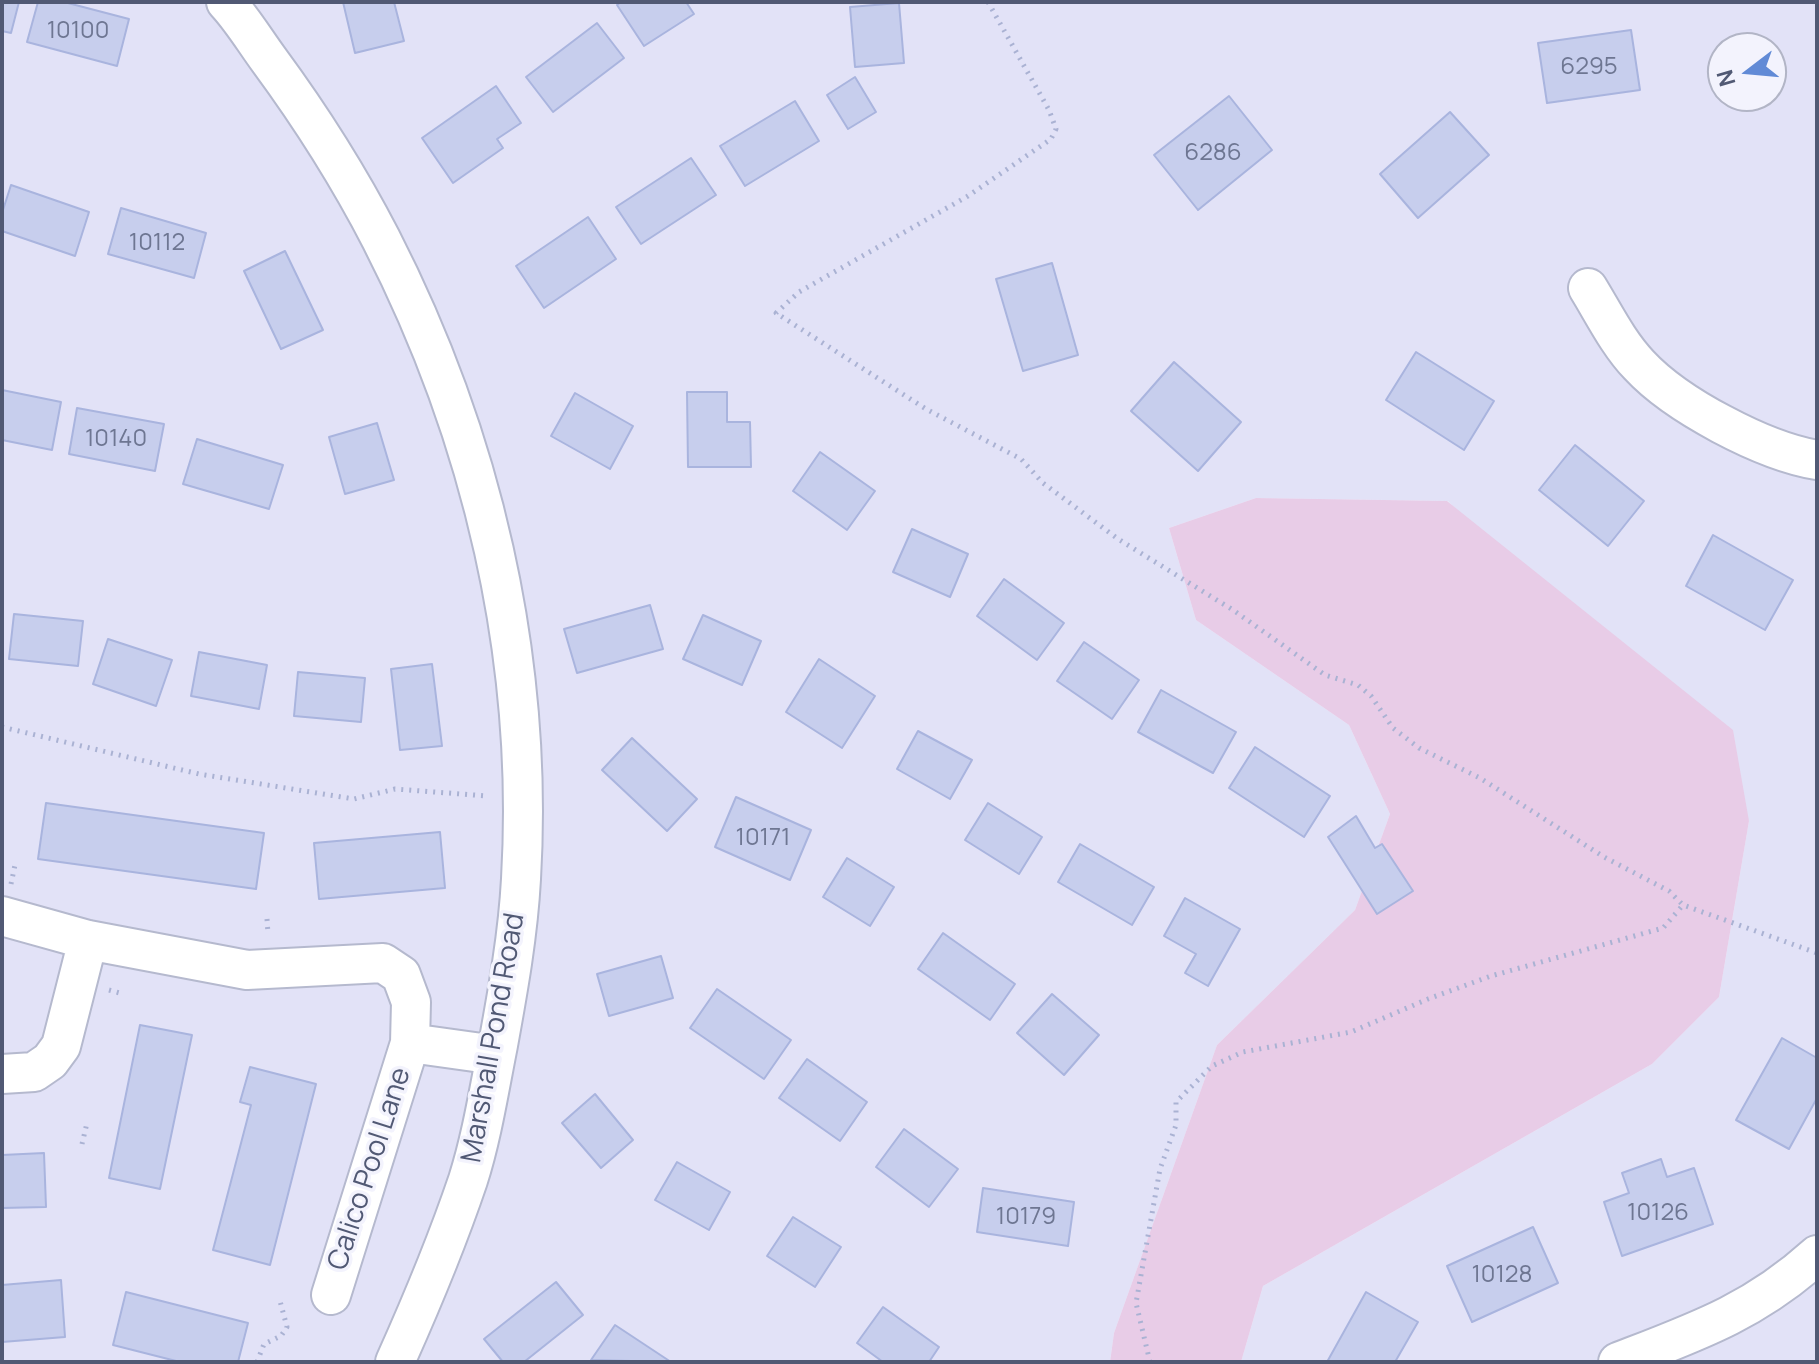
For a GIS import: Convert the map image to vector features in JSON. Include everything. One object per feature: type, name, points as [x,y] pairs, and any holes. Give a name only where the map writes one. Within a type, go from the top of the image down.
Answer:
[{"type":"street","name":"Marshall Pond Road","points":[[226,2],[286,83],[354,187],[427,336],[456,411],[482,503],[498,565],[510,633],[522,796],[521,879],[513,968],[469,1176],[435,1274],[395,1362]]},
{"type":"street","points":[[1588,288],[1637,364],[1659,384],[1714,419],[1761,442],[1817,460]]},
{"type":"street","name":"Calico Pool Lane","points":[[2,916],[88,940],[247,970],[383,963],[401,975],[411,1002],[410,1043],[331,1295]]},
{"type":"street","points":[[2,1074],[34,1072],[50,1061],[61,1046],[88,940]]},
{"type":"street","name":"Calico Pool Lane","points":[[410,1043],[496,1055]]},
{"type":"street","points":[[1618,1362],[1742,1311],[1781,1286],[1817,1255]]},
{"type":"path","points":[[988,2],[1049,110],[1056,129],[1051,139],[968,196],[799,292],[776,313],[926,409],[1021,459],[1043,483],[1118,539],[1233,610],[1325,675],[1358,685],[1371,696],[1393,728],[1419,748],[1480,778],[1604,857],[1669,891],[1683,905],[1817,953]]},
{"type":"path","points":[[2,727],[199,774],[354,799],[395,789],[487,796]]},
{"type":"path","points":[[1150,1362],[1136,1303],[1160,1169],[1176,1125],[1176,1102],[1212,1066],[1243,1052],[1351,1032],[1491,976],[1663,928],[1683,905]]},
{"type":"path","points":[[82,1144],[87,1123]]},
{"type":"path","points":[[257,1362],[264,1344],[281,1336],[287,1327],[280,1301]]},
{"type":"shaded area","points":[[2,2],[1817,2],[1817,1362],[1241,1362],[1263,1286],[1652,1064],[1719,997],[1749,821],[1448,501],[1256,498],[1169,528],[1196,620],[1349,725],[1390,814],[1355,910],[1217,1045],[1114,1333],[1110,1362],[2,1362]]},
{"type":"shaded area","points":[[1256,498],[1447,501],[1733,730],[1749,821],[1719,997],[1652,1064],[1263,1286],[1241,1362],[1110,1362],[1114,1333],[1217,1045],[1355,910],[1390,814],[1349,725],[1196,620],[1169,528]]},
{"type":"building","points":[[2,2],[19,2],[11,33],[2,31]]},
{"type":"building","points":[[38,2],[64,2],[129,19],[117,66],[27,42]]},
{"type":"building","points":[[343,2],[394,2],[404,41],[355,53]]},
{"type":"building","points":[[621,2],[686,2],[694,14],[644,46],[617,5]]},
{"type":"building","points":[[899,3],[904,63],[855,67],[850,7]]},
{"type":"building","points":[[597,23],[624,58],[553,112],[526,77]]},
{"type":"building","points":[[1631,30],[1640,90],[1547,103],[1538,43]]},
{"type":"building","points":[[855,77],[876,112],[848,129],[827,95]]},
{"type":"building","points":[[496,86],[521,123],[497,139],[503,148],[453,183],[422,138]]},
{"type":"building","points":[[1229,96],[1272,150],[1198,210],[1154,155]]},
{"type":"building","points":[[795,101],[819,141],[745,186],[720,146]]},
{"type":"building","points":[[1450,112],[1489,155],[1418,218],[1380,174]]},
{"type":"building","points":[[691,158],[716,195],[641,244],[616,207]]},
{"type":"building","points":[[11,185],[89,212],[75,256],[2,231],[2,213]]},
{"type":"building","points":[[121,208],[206,233],[194,278],[108,254]]},
{"type":"building","points":[[588,217],[616,259],[544,308],[516,266]]},
{"type":"building","points":[[285,251],[323,330],[281,349],[244,271]]},
{"type":"building","points":[[1052,263],[1078,355],[1023,371],[996,279]]},
{"type":"building","points":[[1416,352],[1494,401],[1464,450],[1386,400]]},
{"type":"building","points":[[1174,362],[1241,422],[1198,471],[1131,411]]},
{"type":"building","points":[[2,390],[61,402],[52,450],[2,440]]},
{"type":"building","points":[[687,392],[727,392],[727,422],[750,422],[751,467],[688,467]]},
{"type":"building","points":[[575,393],[633,426],[610,469],[551,436]]},
{"type":"building","points":[[77,408],[164,424],[155,471],[69,454]]},
{"type":"building","points":[[377,423],[394,480],[345,494],[329,437]]},
{"type":"building","points":[[197,439],[283,465],[269,509],[183,484]]},
{"type":"building","points":[[1575,445],[1644,501],[1608,546],[1539,490]]},
{"type":"building","points":[[820,452],[875,491],[847,530],[793,491]]},
{"type":"building","points":[[912,529],[968,554],[950,597],[893,572]]},
{"type":"building","points":[[1713,535],[1793,580],[1765,630],[1686,586]]},
{"type":"building","points":[[1004,579],[1064,623],[1037,660],[977,616]]},
{"type":"building","points":[[650,605],[663,649],[577,673],[564,629]]},
{"type":"building","points":[[14,614],[83,621],[78,666],[9,659]]},
{"type":"building","points":[[703,615],[761,641],[742,685],[683,659]]},
{"type":"building","points":[[108,639],[172,660],[156,706],[93,684]]},
{"type":"building","points":[[1084,642],[1139,680],[1112,719],[1057,681]]},
{"type":"building","points":[[199,652],[267,665],[259,709],[191,696]]},
{"type":"building","points":[[819,659],[875,696],[842,748],[786,712]]},
{"type":"building","points":[[432,664],[442,746],[400,750],[391,669]]},
{"type":"building","points":[[298,672],[365,678],[361,722],[294,716]]},
{"type":"building","points":[[1161,690],[1236,732],[1213,773],[1138,732]]},
{"type":"building","points":[[918,731],[972,760],[950,799],[897,769]]},
{"type":"building","points":[[632,738],[697,799],[667,831],[602,770]]},
{"type":"building","points":[[1255,747],[1330,796],[1304,837],[1229,788]]},
{"type":"building","points":[[736,797],[811,830],[790,880],[715,847]]},
{"type":"building","points":[[46,803],[264,833],[256,889],[38,859]]},
{"type":"building","points":[[988,803],[1042,837],[1019,874],[965,840]]},
{"type":"building","points":[[1356,816],[1375,848],[1382,844],[1413,891],[1377,914],[1328,837]]},
{"type":"building","points":[[440,832],[445,888],[319,899],[314,843]]},
{"type":"building","points":[[1080,844],[1154,887],[1132,925],[1058,882]]},
{"type":"building","points":[[847,858],[894,887],[870,926],[823,897]]},
{"type":"building","points":[[1185,898],[1240,929],[1208,986],[1185,973],[1196,954],[1164,936]]},
{"type":"building","points":[[943,933],[1015,984],[990,1020],[918,969]]},
{"type":"building","points":[[661,956],[673,998],[609,1016],[597,974]]},
{"type":"building","points":[[717,989],[791,1040],[764,1079],[690,1028]]},
{"type":"building","points":[[1052,994],[1099,1035],[1064,1075],[1017,1033]]},
{"type":"building","points":[[140,1025],[192,1035],[160,1189],[109,1178]]},
{"type":"building","points":[[1782,1038],[1817,1058],[1817,1098],[1789,1149],[1736,1120]]},
{"type":"building","points":[[807,1059],[867,1102],[840,1141],[779,1098]]},
{"type":"building","points":[[250,1067],[316,1084],[270,1265],[213,1250],[251,1105],[240,1102]]},
{"type":"building","points":[[595,1094],[633,1140],[601,1168],[562,1123]]},
{"type":"building","points":[[904,1129],[958,1169],[929,1207],[876,1167]]},
{"type":"building","points":[[44,1153],[46,1207],[2,1208],[2,1155]]},
{"type":"building","points":[[1661,1159],[1667,1177],[1694,1168],[1713,1224],[1622,1256],[1604,1202],[1629,1193],[1622,1173]]},
{"type":"building","points":[[677,1162],[730,1192],[709,1230],[655,1200]]},
{"type":"building","points":[[983,1188],[1074,1202],[1068,1246],[977,1232]]},
{"type":"building","points":[[793,1217],[841,1247],[815,1287],[767,1256]]},
{"type":"building","points":[[1533,1227],[1558,1283],[1472,1322],[1447,1266]]},
{"type":"building","points":[[61,1280],[65,1337],[2,1342],[2,1285]]},
{"type":"building","points":[[556,1282],[583,1315],[524,1362],[503,1362],[484,1339]]},
{"type":"building","points":[[126,1292],[248,1323],[238,1362],[180,1362],[113,1345]]},
{"type":"building","points":[[1366,1292],[1418,1322],[1395,1362],[1327,1362]]},
{"type":"building","points":[[883,1307],[939,1347],[929,1362],[883,1362],[857,1343]]},
{"type":"building","points":[[615,1325],[671,1362],[591,1360]]}]
